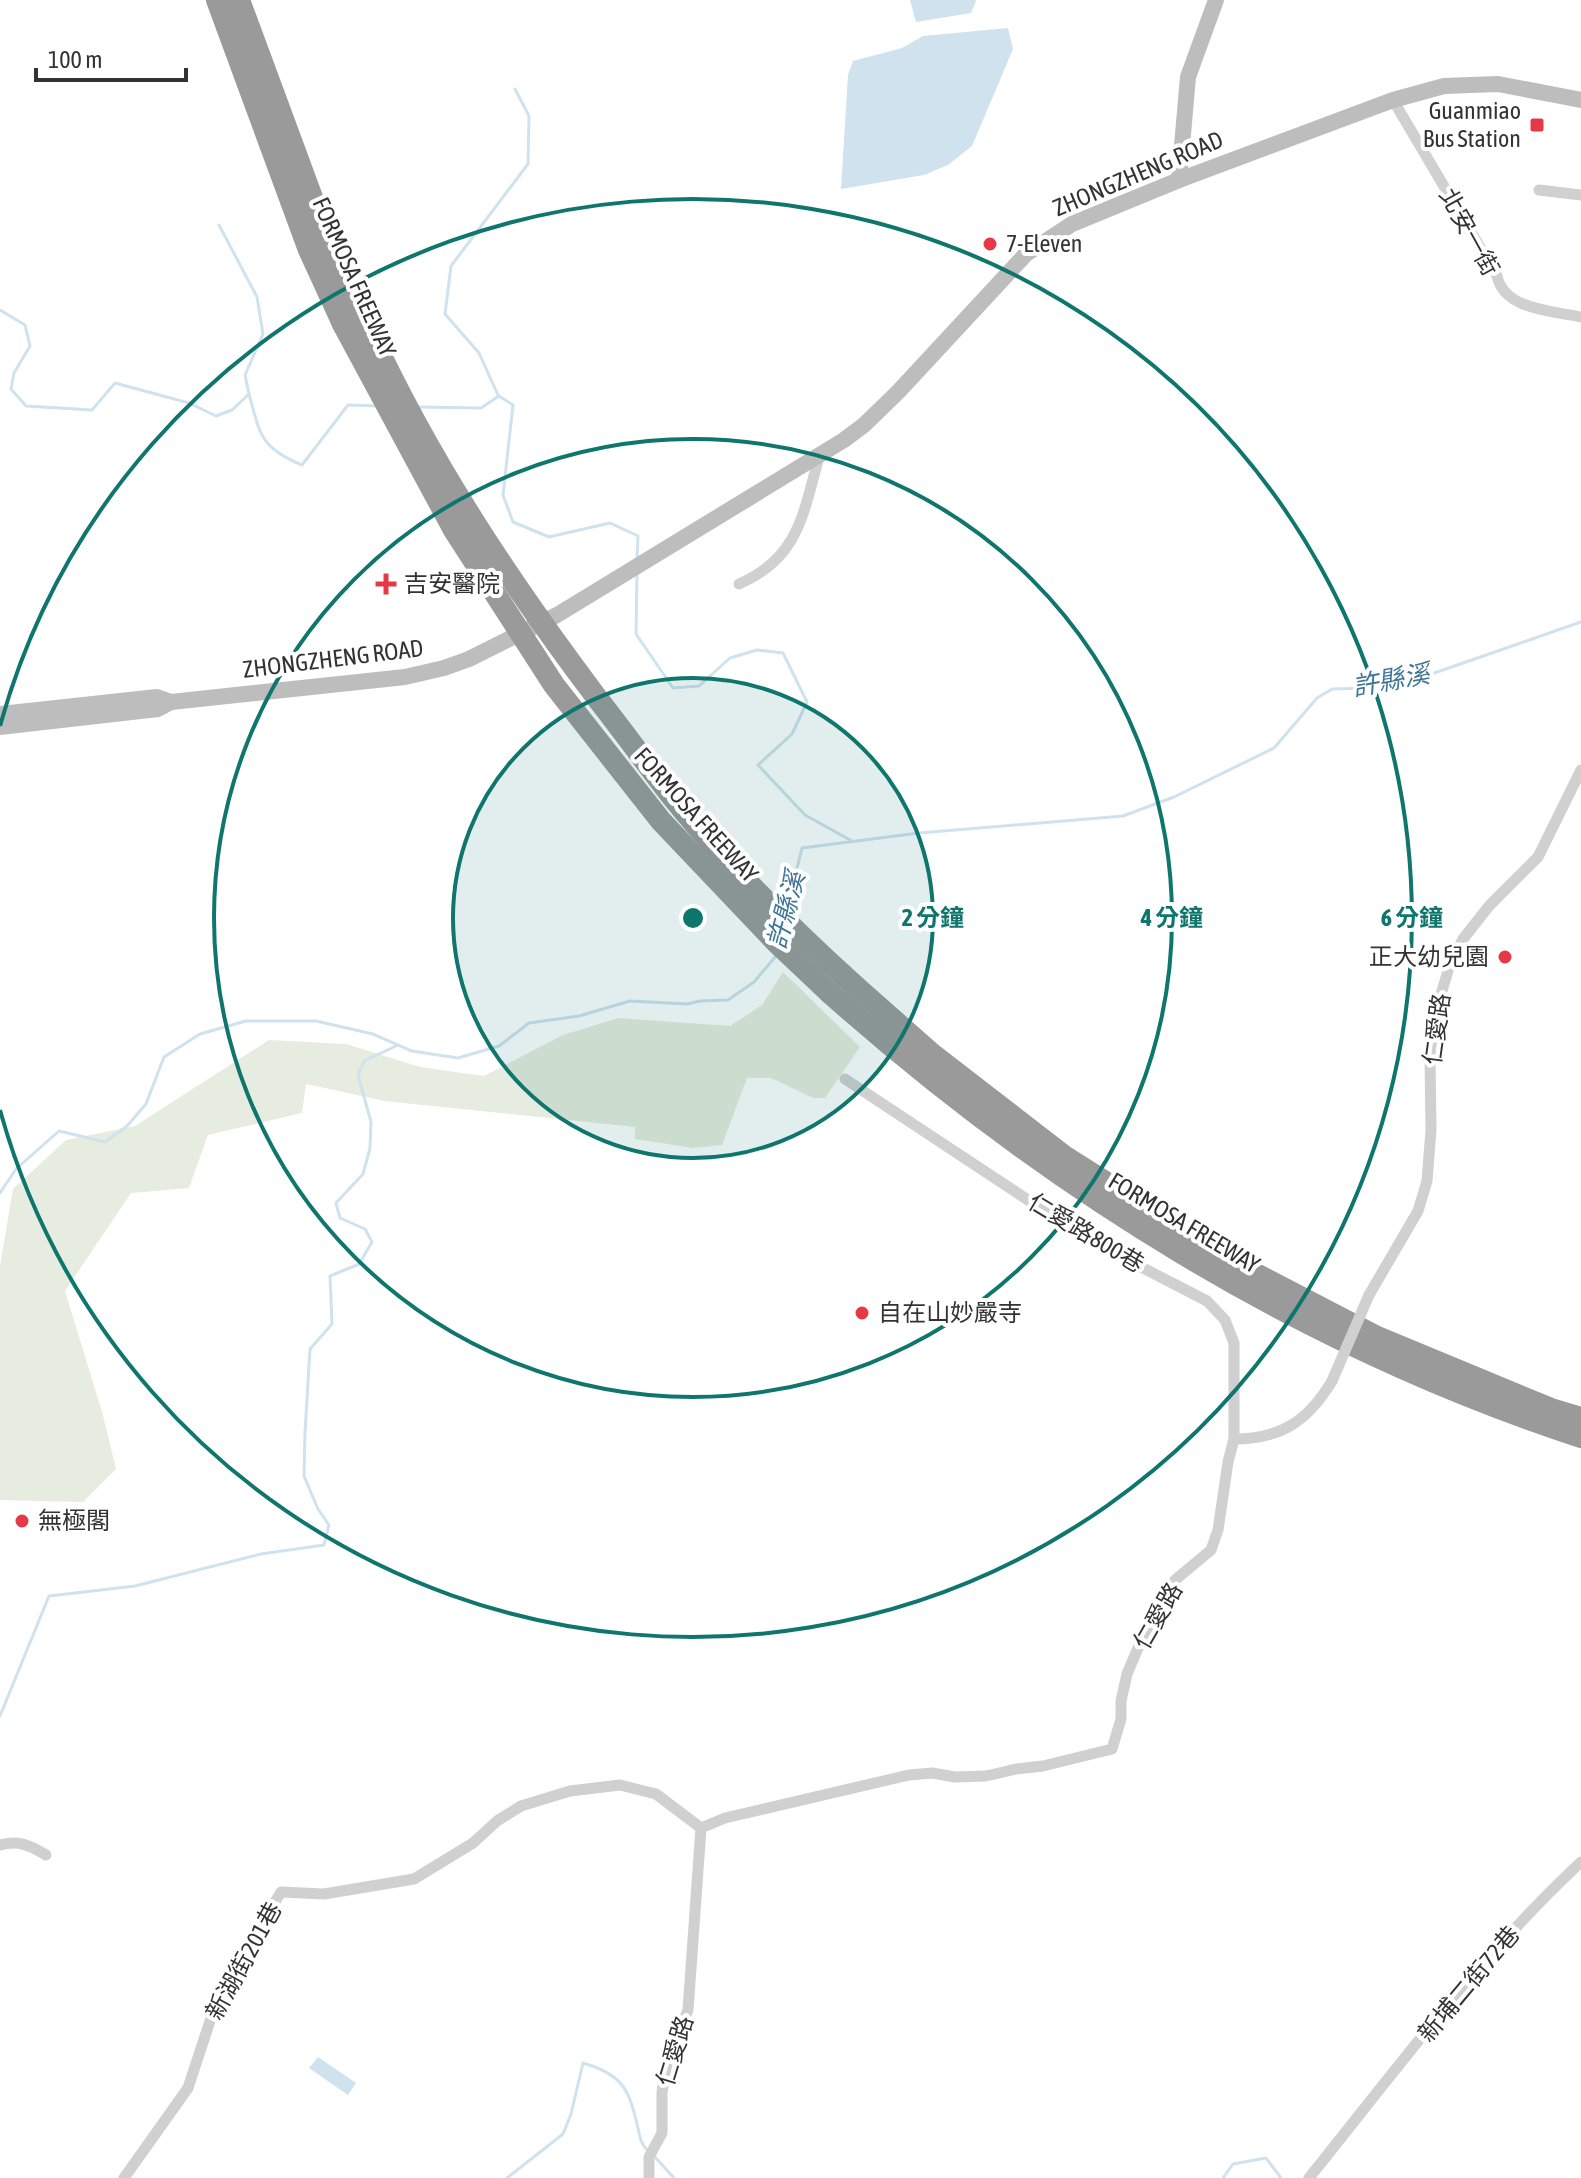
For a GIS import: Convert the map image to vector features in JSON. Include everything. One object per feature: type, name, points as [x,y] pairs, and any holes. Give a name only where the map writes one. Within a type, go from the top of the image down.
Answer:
[{"type":"highway","name":"FORMOSA FREEWAY","points":[[217,0],[309,250],[343,324],[454,530],[554,685],[661,821],[776,942],[830,993],[963,1106],[1106,1208],[1244,1290],[1380,1360],[1581,1437]]},
{"type":"highway","name":"FORMOSA FREEWAY","points":[[239,0],[327,238],[388,371],[458,497],[535,615],[675,801],[793,930],[932,1054],[1064,1156],[1229,1260],[1377,1337],[1551,1409],[1581,1418]]},
{"type":"main road","points":[[1179,180],[1188,77],[1216,0]]},
{"type":"main road","name":"ZHONGZHENG ROAD","points":[[0,727],[158,709],[171,702],[425,673],[481,654],[581,601],[819,457],[864,425],[1026,254],[1072,224],[1179,180],[1393,100],[1444,86],[1474,83],[1521,86],[1581,100]]},
{"type":"main road","name":"ZHONGZHENG ROAD","points":[[0,714],[157,697],[171,702]]},
{"type":"street","name":"北安一街","points":[[1393,100],[1506,297],[1519,303],[1581,317]]},
{"type":"street","points":[[1539,190],[1581,195]]},
{"type":"street","points":[[739,584],[762,575],[785,552],[799,529],[819,457]]},
{"type":"street","name":"仁愛路","points":[[649,2178],[649,2157],[662,2133],[662,2092],[667,2063],[688,2010],[701,1828],[725,1818],[909,1775],[986,1776],[1112,1749],[1121,1719],[1127,1674],[1141,1641],[1175,1580],[1211,1550],[1218,1530],[1234,1439],[1254,1439],[1274,1434],[1296,1424],[1317,1405],[1332,1381],[1369,1295],[1418,1211],[1427,1181],[1431,1130],[1430,1055],[1434,1018],[1450,964],[1463,939],[1489,906],[1538,857],[1581,770]]},
{"type":"street","name":"仁愛路800巷","points":[[845,1079],[1087,1239],[1207,1301],[1225,1320],[1234,1343],[1234,1439]]},
{"type":"street","name":"新湖街201巷","points":[[124,2178],[188,2088],[211,2018],[281,1892],[324,1894],[414,1879],[473,1843],[497,1821],[521,1806],[570,1791],[620,1785],[656,1794],[701,1828]]},
{"type":"street","points":[[0,1845],[29,1844],[46,1855]]},
{"type":"street","name":"新埔二街72巷","points":[[1309,2178],[1435,2019],[1541,1899],[1581,1862]]},
{"type":"shaded area","points":[[783,972],[860,1047],[825,1098],[813,1098],[771,1078],[747,1078],[722,1145],[693,1148],[635,1139],[635,1127],[385,1101],[306,1084],[302,1113],[208,1135],[189,1188],[131,1193],[65,1291],[116,1469],[83,1502],[0,1500],[0,1266],[13,1189],[66,1140],[135,1126],[269,1040],[346,1044],[420,1067],[484,1076],[563,1035],[618,1018],[730,1026],[762,1005]]},
{"type":"water","points":[[910,0],[976,1],[971,13],[916,22]]},
{"type":"water","points":[[1008,28],[1013,49],[972,146],[948,165],[924,175],[841,189],[848,75],[853,61],[902,48],[923,36]]},
{"type":"water","points":[[318,2057],[356,2083],[348,2095],[309,2068]]},
{"type":"waterway","points":[[498,395],[479,353],[445,314],[451,266],[528,164],[529,116],[515,89]]},
{"type":"waterway","points":[[219,225],[257,297],[263,334],[245,375],[249,394]]},
{"type":"waterway","points":[[0,310],[25,325],[30,346],[14,373],[11,389],[26,406],[92,410],[115,383],[189,403],[216,416],[232,410],[249,394],[264,438],[278,452],[302,465],[348,405],[379,406]]},
{"type":"waterway","points":[[418,407],[481,408],[499,396],[513,405],[503,495],[513,522],[549,537],[610,523],[638,536],[637,560]]},
{"type":"waterway","points":[[637,572],[636,634],[673,688],[699,686],[730,658],[757,650],[783,653],[807,702],[792,734],[758,765],[805,815],[852,841]]},
{"type":"waterway","name":"許縣溪","points":[[787,910],[802,848],[919,833],[1123,816],[1174,797],[1274,748],[1317,698],[1332,689],[1375,688],[1420,678],[1581,622]]},
{"type":"waterway","name":"許縣溪","points":[[0,1193],[16,1169],[59,1131],[105,1142],[127,1126],[146,1104],[164,1057],[200,1034],[246,1021],[316,1021],[373,1034],[412,1051],[458,1058],[499,1046],[529,1023],[579,1016],[630,1001],[687,1004],[728,1000],[754,982],[776,956]]},
{"type":"waterway","points":[[0,1716],[49,1596],[135,1586],[261,1554],[324,1545],[329,1525],[318,1509],[304,1476],[310,1349],[332,1324],[330,1276],[359,1264],[372,1242],[365,1229],[340,1218],[336,1203],[363,1174],[370,1148],[371,1122],[358,1075],[364,1061],[398,1045]]},
{"type":"waterway","points":[[507,2178],[563,2134],[583,2063],[608,2073],[622,2086],[631,2104],[641,2141],[648,2151]]},
{"type":"waterway","points":[[654,2156],[674,2178]]},
{"type":"waterway","points":[[1223,2178],[1233,2164],[1266,2158],[1281,2178]]},
{"type":"place","name":"Guanmiao Bus Station","points":[[1537,125]]},
{"type":"place","name":"7-Eleven","points":[[990,244]]},
{"type":"place","name":"吉安醫院","points":[[386,584]]},
{"type":"place","name":"正大幼兒園","points":[[1505,957]]},
{"type":"place","name":"自在山妙嚴寺","points":[[862,1313]]},
{"type":"place","name":"無極閣","points":[[22,1521]]}]
